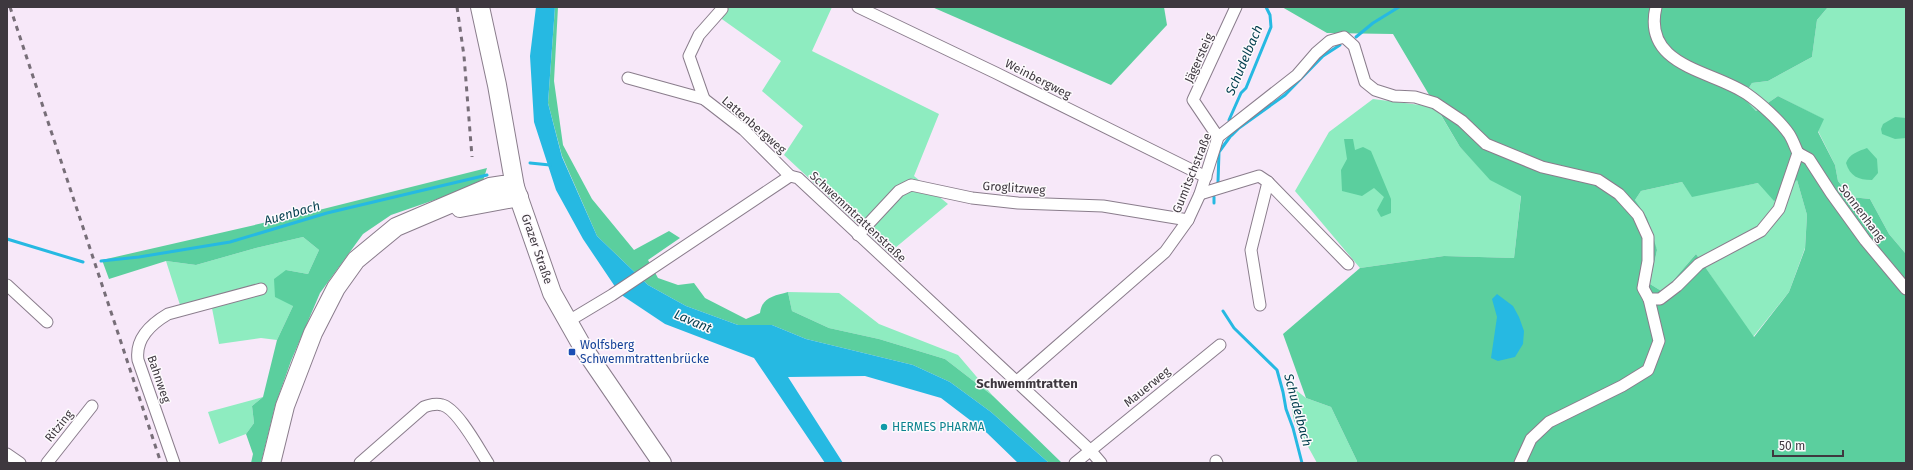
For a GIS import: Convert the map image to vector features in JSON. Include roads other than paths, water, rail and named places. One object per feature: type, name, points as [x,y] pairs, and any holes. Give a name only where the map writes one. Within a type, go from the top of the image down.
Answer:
[{"type":"main road","name":"Grazer Straße","points":[[480,7],[517,192],[542,269],[567,322],[662,463]]},
{"type":"main road","points":[[490,187],[500,170],[501,112]]},
{"type":"main road","points":[[271,463],[285,406],[314,333],[336,288],[356,260],[372,245],[396,227],[490,187],[503,185],[517,192]]},
{"type":"main road","points":[[428,214],[517,192]]},
{"type":"street","points":[[704,99],[689,56],[699,35],[722,9],[721,7]]},
{"type":"street","name":"Weinbergweg","points":[[858,7],[996,72],[1206,177]]},
{"type":"street","name":"Jägersteig","points":[[1218,137],[1193,100],[1236,7]]},
{"type":"street","points":[[1520,463],[1531,439],[1549,422],[1609,393],[1648,370],[1659,341],[1649,300],[1660,299],[1677,286],[1699,264],[1761,231],[1779,208],[1798,153],[1789,134],[1746,94],[1685,66],[1659,45],[1653,20],[1656,7]]},
{"type":"street","name":"Gumitschstraße","points":[[1016,382],[1165,252],[1188,220],[1200,194],[1218,137],[1297,75],[1316,53],[1330,41],[1344,37],[1354,46],[1365,82],[1376,90],[1394,96],[1415,97],[1435,103],[1462,121],[1486,144],[1542,167],[1598,180],[1619,194],[1638,215],[1648,237],[1648,261],[1643,288],[1649,300]]},
{"type":"street","name":"Lattenbergweg","points":[[628,78],[704,99],[744,130],[790,176]]},
{"type":"street","name":"Sonnenhang","points":[[1798,153],[1810,159],[1831,193],[1865,240],[1906,289]]},
{"type":"street","name":"Schwemmtrattenstraße","points":[[567,322],[612,295],[790,176],[798,178],[1090,450],[1100,463]]},
{"type":"street","points":[[1200,194],[1259,176],[1268,182],[1348,264]]},
{"type":"street","points":[[1260,305],[1251,250],[1268,182]]},
{"type":"street","name":"Groglitzweg","points":[[858,235],[899,191],[911,185],[972,198],[1018,203],[1103,206],[1188,220]]},
{"type":"street","points":[[7,285],[47,322]]},
{"type":"street","name":"Bahnweg","points":[[174,463],[138,360],[136,351],[138,343],[158,319],[168,314],[260,289]]},
{"type":"street","name":"Mauerweg","points":[[1075,463],[1220,345]]},
{"type":"street","points":[[360,463],[424,407],[434,404],[450,408],[457,416],[488,463]]},
{"type":"street","name":"Ritzing","points":[[47,463],[92,406]]},
{"type":"street","points":[[7,454],[20,463]]},
{"type":"water","name":"Lavant","points":[[536,7],[555,7],[548,103],[562,157],[597,236],[648,285],[686,306],[738,325],[772,325],[806,339],[913,365],[950,382],[991,412],[1049,463],[1018,463],[987,433],[941,398],[865,376],[788,377],[843,463],[825,463],[754,358],[665,324],[620,294],[583,239],[556,190],[534,122],[530,56]]},
{"type":"water","points":[[1497,294],[1513,306],[1524,331],[1523,344],[1515,357],[1498,361],[1491,358],[1497,317],[1492,299]]},
{"type":"waterway","name":"Schudelbach","points":[[1229,120],[1241,93],[1246,88],[1271,27],[1270,15],[1266,7]]},
{"type":"waterway","points":[[1356,37],[1373,23],[1399,7]]},
{"type":"waterway","points":[[1232,135],[1239,128],[1285,95],[1323,56],[1340,45]]},
{"type":"waterway","name":"Schudelbach","points":[[1218,182],[1219,152],[1232,134]]},
{"type":"waterway","name":"Auenbach","points":[[530,163],[550,165]]},
{"type":"waterway","name":"Auenbach","points":[[101,261],[139,257],[230,242],[327,213],[487,175]]},
{"type":"waterway","name":"Schudelbach","points":[[1214,197],[1214,203]]},
{"type":"waterway","name":"Auenbach","points":[[7,239],[83,262]]},
{"type":"waterway","name":"Schudelbach","points":[[1223,311],[1234,328],[1277,370],[1286,409],[1293,428],[1302,463]]},
{"type":"railway","points":[[10,7],[161,463]]},
{"type":"railway","points":[[457,7],[464,56],[472,157]]},
{"type":"place","name":"Wolfsberg Schwemmtrattenbrücke","points":[[572,352]]},
{"type":"place","name":"HERMES PHARMA","points":[[884,427]]},
{"type":"district","name":"Schwemmtratten","points":[[1027,383]]}]
